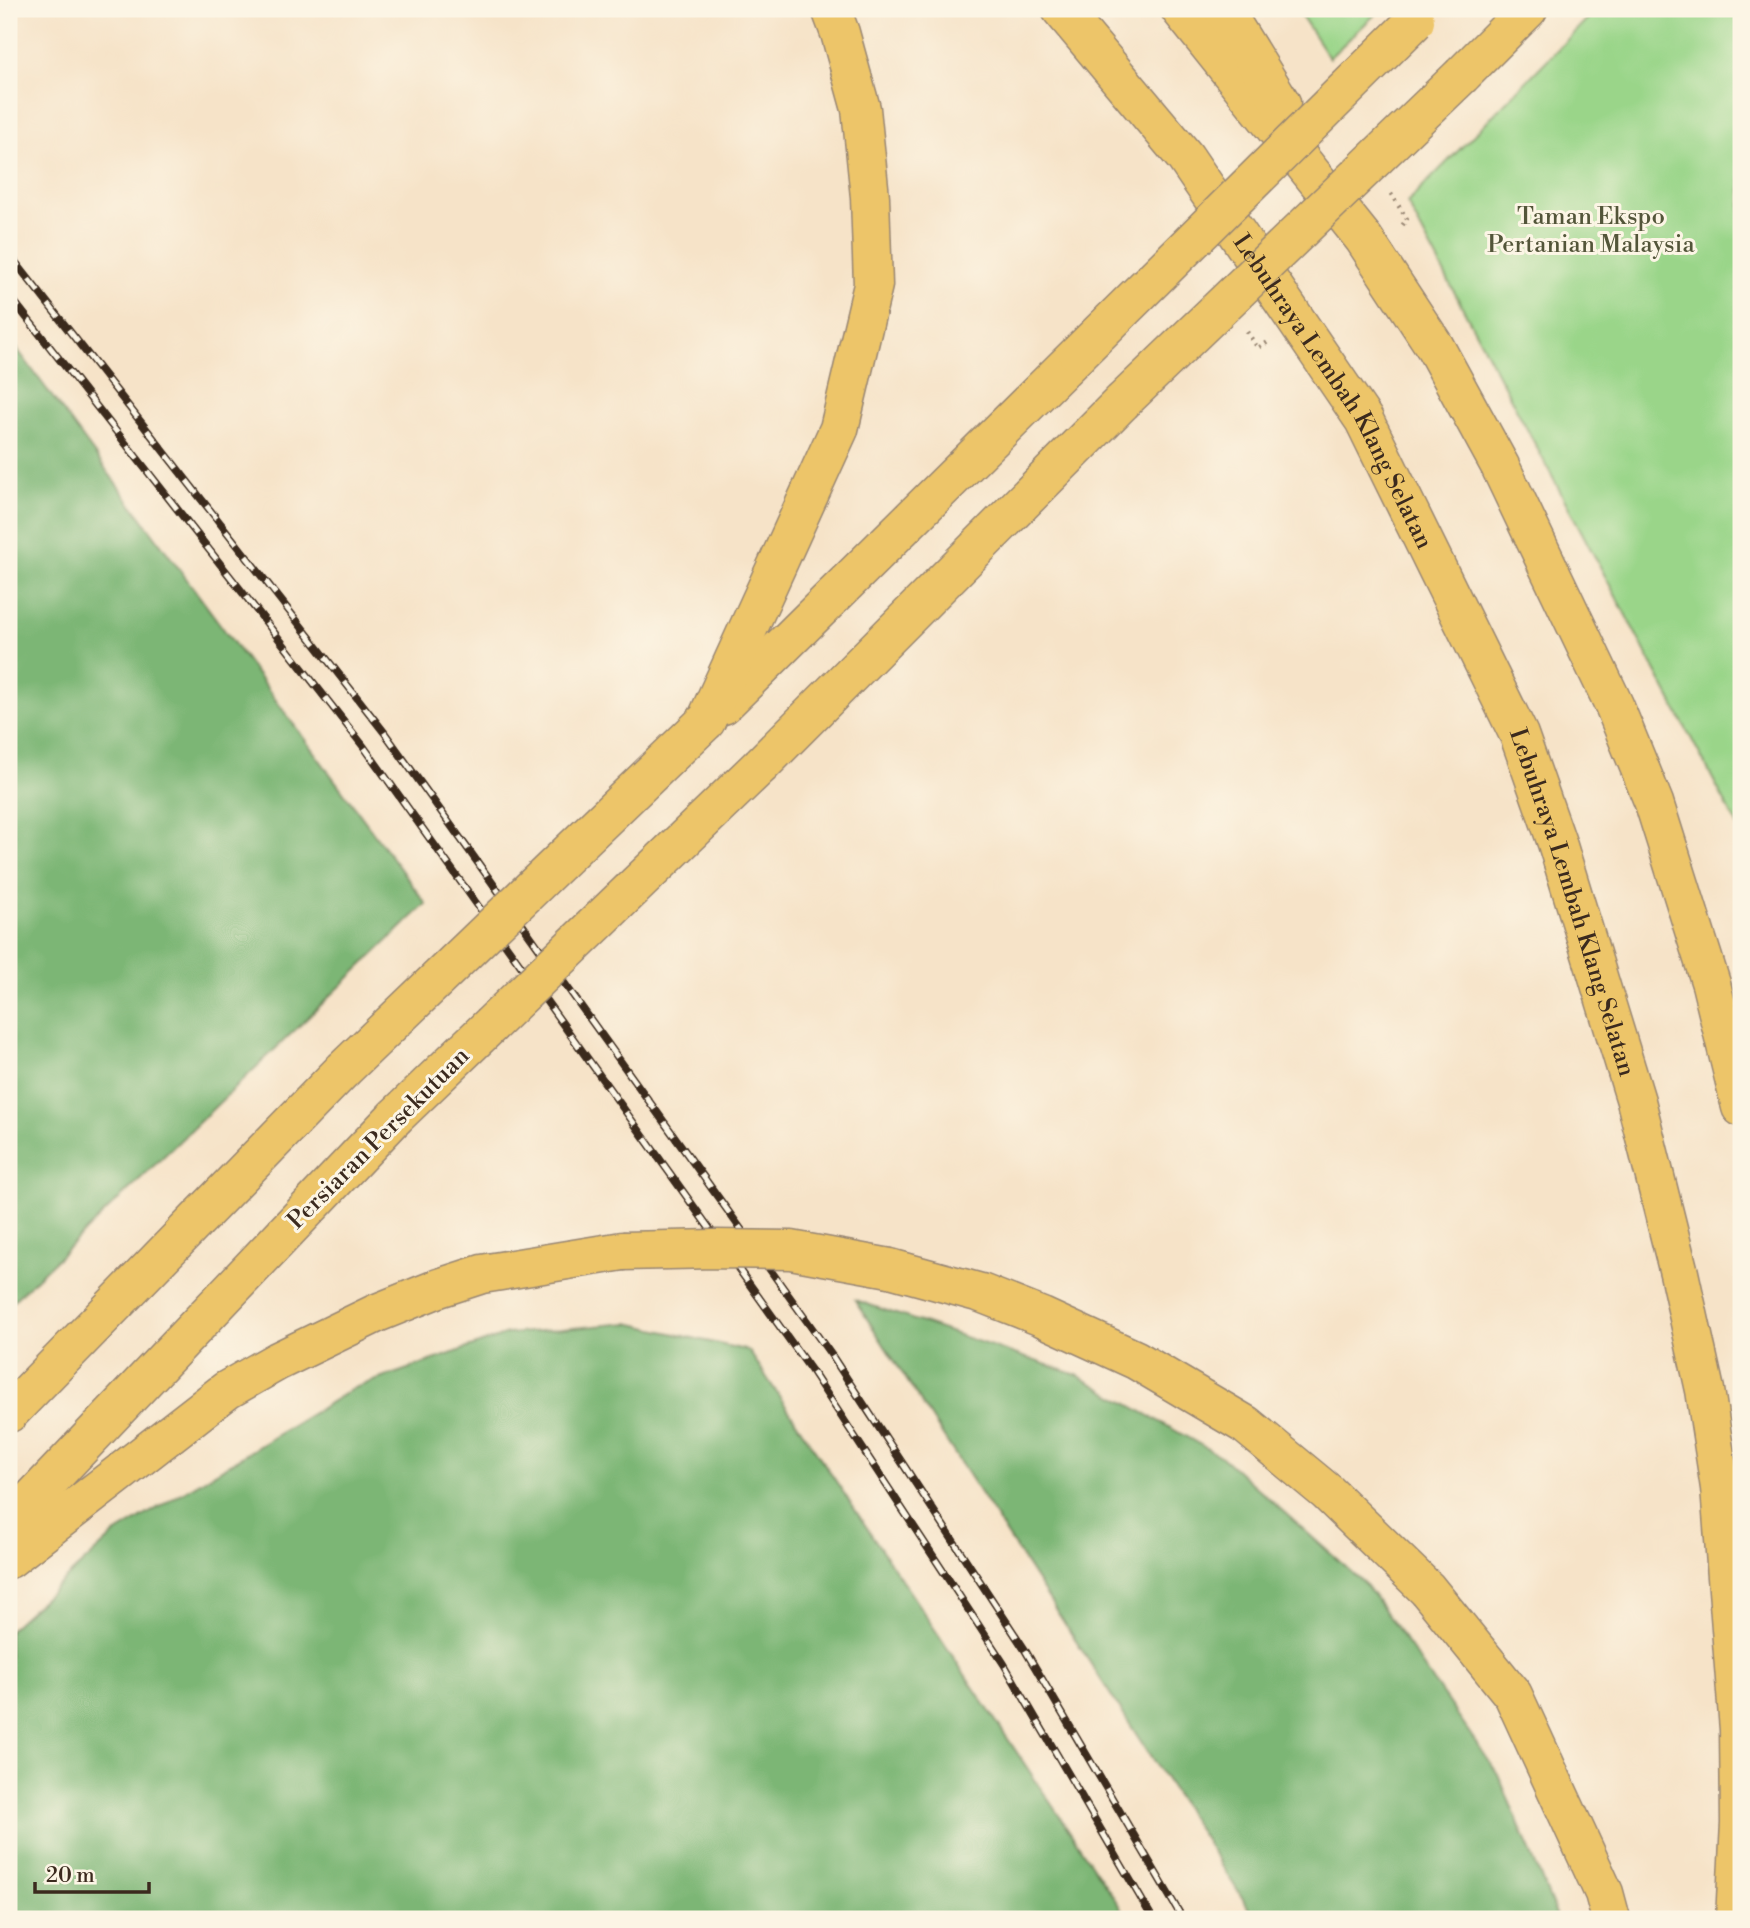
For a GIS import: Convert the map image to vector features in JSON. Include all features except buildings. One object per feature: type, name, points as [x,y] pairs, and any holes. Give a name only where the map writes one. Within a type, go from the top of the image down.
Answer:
[{"type":"main road","points":[[706,721],[839,429],[873,285],[870,197],[861,109],[831,9]]},
{"type":"main road","name":"Lebuhraya Lembah Klang Selatan","points":[[1061,9],[1185,157],[1364,420],[1519,735],[1557,843],[1636,1101],[1705,1390],[1720,1488],[1739,1730],[1740,1823],[1735,1919]]},
{"type":"main road","points":[[1180,9],[1364,239]]},
{"type":"main road","points":[[1223,9],[1364,239],[1436,346],[1500,466],[1614,705],[1654,803],[1711,984],[1741,1107]]},
{"type":"main road","name":"Persiaran Persekutuan","points":[[9,1523],[395,1117],[761,765],[1122,402],[1528,9]]},
{"type":"main road","points":[[9,1413],[343,1070],[706,721],[1421,15]]},
{"type":"main road","points":[[9,1559],[228,1390],[278,1361],[377,1312],[439,1288],[482,1274],[623,1251],[791,1250],[890,1268],[981,1293],[1042,1317],[1136,1360],[1247,1425],[1327,1492],[1427,1589],[1513,1695],[1604,1893],[1611,1919]]},
{"type":"green space","points":[[1297,9],[1381,9],[1329,58]]},
{"type":"green space","name":"Taman Ekspo Pertanian Malaysia","points":[[1597,9],[1741,9],[1741,832],[1407,203]]},
{"type":"green space","points":[[9,338],[426,904],[9,1305]]},
{"type":"green space","points":[[855,1300],[1077,1375],[1222,1457],[1367,1586],[1498,1774],[1558,1919],[1256,1919]]},
{"type":"green space","points":[[628,1323],[749,1351],[1128,1919],[9,1919],[9,1630],[115,1534],[354,1388],[507,1334]]},
{"type":"railway","points":[[9,254],[384,732],[832,1356],[1025,1650],[1183,1919]]},
{"type":"railway","points":[[9,295],[364,747],[811,1370],[1004,1664],[1153,1919]]}]
